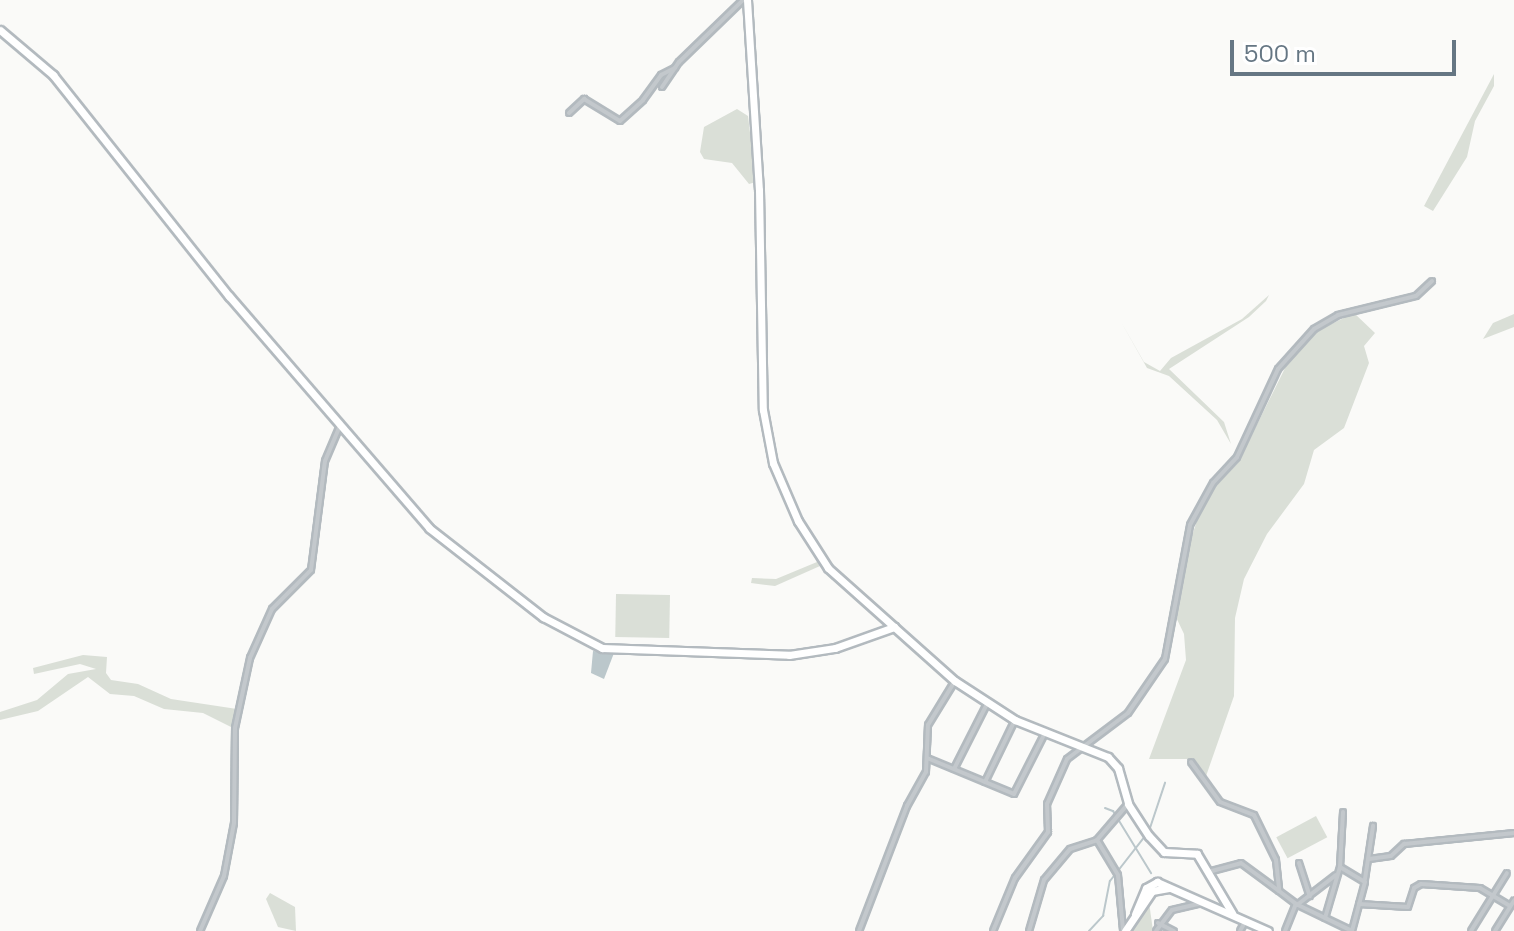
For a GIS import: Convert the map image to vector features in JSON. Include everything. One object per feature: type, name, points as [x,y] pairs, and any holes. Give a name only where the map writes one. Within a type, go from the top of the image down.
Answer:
[{"type":"street","points":[[662,87],[675,68],[745,0]]},
{"type":"street","points":[[745,0],[767,438],[784,492],[814,548],[844,585],[955,681],[1015,720],[1108,757],[1118,768],[1128,804],[1147,833],[1164,852],[1194,851],[1232,913]]},
{"type":"street","points":[[0,30],[53,75],[340,425],[429,528],[543,617],[587,644],[813,654],[894,627]]},
{"type":"street","points":[[569,113],[583,98],[620,121],[643,100],[661,75],[675,68]]},
{"type":"street","points":[[993,931],[1015,878],[1048,832],[1047,804],[1067,759],[1079,746],[1128,713],[1165,659],[1180,565],[1195,514],[1237,457],[1278,369],[1294,347],[1338,315],[1416,296],[1432,281]]},
{"type":"street","points":[[200,931],[224,876],[234,823],[235,728],[250,658],[272,609],[311,570],[325,461],[340,425]]},
{"type":"street","points":[[859,931],[907,806],[926,772],[928,725],[955,681]]},
{"type":"street","points":[[954,769],[987,704]]},
{"type":"street","points":[[985,782],[1015,720]]},
{"type":"street","points":[[927,758],[1014,794],[1045,733]]},
{"type":"street","points":[[1191,762],[1220,802],[1254,815],[1276,860],[1279,891]]},
{"type":"street","points":[[1029,931],[1044,880],[1070,849],[1097,840],[1128,804]]},
{"type":"street","points":[[1325,918],[1340,870],[1343,812]]},
{"type":"street","points":[[1208,872],[1241,863],[1296,904],[1352,931],[1369,859],[1373,826]]},
{"type":"street","points":[[1369,859],[1391,856],[1404,844],[1514,833]]},
{"type":"street","points":[[1097,840],[1118,875],[1124,931]]},
{"type":"street","points":[[1299,863],[1310,896]]},
{"type":"street","points":[[1340,870],[1364,880]]},
{"type":"street","points":[[1285,931],[1296,904],[1340,870]]},
{"type":"street","points":[[1471,931],[1507,873]]},
{"type":"street","points":[[1359,904],[1408,907],[1414,888],[1421,884],[1480,888],[1510,906]]},
{"type":"street","points":[[1124,931],[1155,889],[1181,889],[1268,931]]},
{"type":"street","points":[[1495,931],[1514,900]]},
{"type":"street","points":[[1156,931],[1158,923],[1172,910],[1210,902]]},
{"type":"street","points":[[1240,931],[1246,920]]},
{"type":"street","points":[[1158,923],[1174,931]]},
{"type":"shaded area","points":[[1494,74],[1494,86],[1475,121],[1467,157],[1433,211],[1424,206]]},
{"type":"shaded area","points":[[737,109],[748,116],[756,182],[749,184],[732,163],[704,159],[700,152],[704,127]]},
{"type":"shaded area","points":[[1269,295],[1249,317],[1169,369],[1224,422],[1231,444],[1217,420],[1169,376],[1147,368],[1120,320],[1144,362],[1160,371],[1171,358],[1242,319]]},
{"type":"shaded area","points":[[1354,313],[1375,333],[1364,346],[1369,363],[1344,428],[1314,450],[1304,484],[1267,534],[1244,579],[1235,618],[1234,696],[1205,779],[1191,759],[1149,759],[1186,660],[1184,634],[1175,615],[1186,553],[1200,512],[1212,490],[1238,463],[1291,356],[1315,332]]},
{"type":"shaded area","points":[[1514,314],[1514,327],[1483,339],[1493,323]]},
{"type":"shaded area","points":[[788,506],[834,578],[832,580],[820,566],[775,586],[751,583],[752,578],[776,579],[817,562]]},
{"type":"shaded area","points":[[616,594],[670,595],[669,638],[615,637]]},
{"type":"shaded area","points":[[593,651],[614,653],[604,679],[591,673]]},
{"type":"shaded area","points":[[83,655],[107,657],[106,673],[111,680],[138,684],[171,699],[237,709],[233,728],[203,713],[164,709],[134,696],[110,694],[88,677],[38,711],[0,720],[0,712],[37,700],[68,674],[96,669],[80,664],[34,674],[33,668]]},
{"type":"shaded area","points":[[1316,816],[1327,837],[1288,858],[1276,837]]},
{"type":"shaded area","points":[[270,893],[295,907],[296,931],[278,927],[266,899]]},
{"type":"shaded area","points":[[1149,902],[1153,931],[1129,931],[1131,926]]},
{"type":"waterway","points":[[1149,831],[1165,783]]},
{"type":"waterway","points":[[1105,808],[1113,811],[1151,873]]},
{"type":"waterway","points":[[1089,931],[1103,916],[1110,881],[1145,836]]}]
